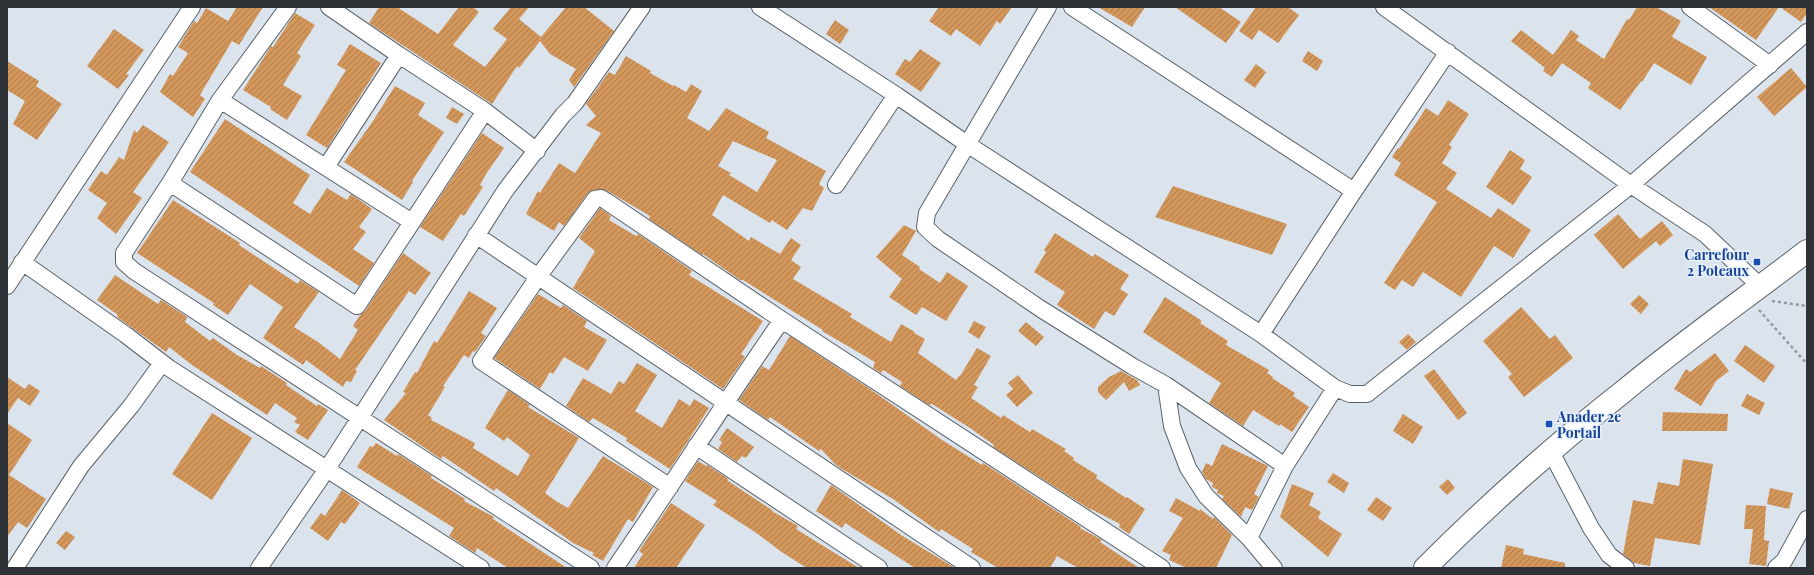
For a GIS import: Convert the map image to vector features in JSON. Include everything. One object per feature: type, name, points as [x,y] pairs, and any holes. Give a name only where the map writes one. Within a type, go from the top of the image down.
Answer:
[{"type":"street","points":[[7,286],[192,7]]},
{"type":"street","points":[[288,7],[220,100],[170,183],[124,253],[124,262],[134,271],[591,568]]},
{"type":"street","points":[[329,7],[399,56],[486,111],[537,151]]},
{"type":"street","points":[[259,568],[327,469],[505,191],[563,115],[575,103],[642,7]]},
{"type":"street","points":[[760,7],[896,95],[967,144],[1261,334],[1335,388],[1350,394],[1367,394],[1631,185],[1807,32]]},
{"type":"street","points":[[1048,7],[927,213],[925,227],[938,239],[1041,309],[1132,366],[1166,385],[1285,466]]},
{"type":"street","points":[[1073,7],[1354,191]]},
{"type":"street","points":[[1384,7],[1631,185],[1705,234],[1754,292]]},
{"type":"street","points":[[1690,7],[1770,65]]},
{"type":"street","points":[[1261,334],[1354,191],[1448,52]]},
{"type":"street","points":[[326,167],[399,56]]},
{"type":"street","points":[[836,185],[896,95]]},
{"type":"street","points":[[220,100],[412,222]]},
{"type":"street","points":[[170,183],[357,306],[486,111]]},
{"type":"street","points":[[670,487],[481,361],[538,277],[595,199],[601,198],[782,320],[1162,568]]},
{"type":"street","points":[[476,235],[724,403],[972,568]]},
{"type":"street","points":[[1425,568],[1466,527],[1624,390],[1807,251]]},
{"type":"street","points":[[22,262],[162,363],[481,568]]},
{"type":"street","points":[[615,568],[670,487],[724,403],[782,320]]},
{"type":"street","points":[[14,568],[81,466],[131,406],[162,363]]},
{"type":"street","points":[[1166,385],[1172,426],[1188,468],[1206,496],[1249,538],[1274,568]]},
{"type":"street","points":[[1249,538],[1285,466],[1335,388]]},
{"type":"street","points":[[696,446],[879,568]]},
{"type":"street","points":[[1551,452],[1591,528],[1609,555],[1626,568]]},
{"type":"street","points":[[1776,568],[1784,561],[1807,520]]},
{"type":"path","points":[[1754,292],[1807,306]]},
{"type":"path","points":[[1754,292],[1807,364]]},
{"type":"building","points":[[237,7],[263,7],[239,45],[232,41],[200,95],[205,99],[193,117],[160,92],[170,74],[173,76],[188,53],[178,47],[194,21],[197,23],[206,8],[228,21]]},
{"type":"building","points":[[379,7],[397,7],[438,34],[459,7],[473,7],[479,12],[453,45],[485,67],[507,39],[493,29],[511,7],[529,7],[519,19],[541,37],[566,7],[584,7],[614,31],[574,87],[569,80],[576,69],[550,54],[540,41],[519,68],[517,66],[492,104],[369,23]]},
{"type":"building","points":[[939,7],[1012,7],[1000,24],[997,21],[980,46],[956,29],[951,36],[929,21]]},
{"type":"building","points":[[1098,7],[1145,7],[1132,27]]},
{"type":"building","points":[[1175,7],[1219,7],[1241,22],[1226,43]]},
{"type":"building","points":[[1256,7],[1288,7],[1299,15],[1278,43],[1259,30],[1252,40],[1239,31]]},
{"type":"building","points":[[1637,7],[1656,7],[1681,21],[1672,37],[1707,57],[1691,85],[1654,63],[1642,82],[1641,81],[1620,110],[1588,88],[1591,83],[1562,63],[1552,77],[1543,71],[1545,68],[1511,41],[1521,30],[1553,55],[1571,30],[1579,36],[1576,40],[1604,59],[1627,19],[1629,20]]},
{"type":"building","points":[[1709,7],[1779,7],[1756,40]]},
{"type":"building","points":[[1780,7],[1807,7],[1807,13],[1801,22]]},
{"type":"building","points":[[295,13],[315,25],[297,53],[301,56],[283,85],[302,96],[287,120],[270,109],[271,107],[243,90],[271,46],[273,47]]},
{"type":"building","points":[[835,20],[849,30],[840,44],[826,34]]},
{"type":"building","points":[[114,29],[144,50],[126,74],[129,75],[118,89],[87,66]]},
{"type":"building","points":[[350,44],[381,63],[327,148],[306,135],[346,70],[337,65]]},
{"type":"building","points":[[920,49],[941,63],[921,92],[895,74],[905,59],[910,62]]},
{"type":"building","points":[[1308,51],[1323,61],[1317,71],[1302,61]]},
{"type":"building","points":[[626,56],[651,71],[650,73],[686,92],[691,84],[702,91],[687,118],[709,131],[726,108],[769,132],[766,138],[826,171],[819,184],[824,188],[812,211],[803,208],[787,230],[772,220],[770,223],[723,195],[712,215],[749,241],[751,237],[780,254],[791,238],[801,245],[791,260],[801,267],[793,279],[852,314],[850,317],[891,342],[901,324],[915,332],[914,333],[925,339],[918,353],[956,380],[977,348],[991,356],[974,385],[978,387],[971,398],[1001,418],[1003,415],[1030,432],[1032,429],[1066,449],[1064,451],[1074,458],[1073,460],[1097,475],[1096,478],[1145,509],[1129,534],[1119,527],[1120,524],[1091,510],[993,447],[994,445],[970,428],[932,404],[929,405],[900,386],[902,382],[883,370],[881,373],[873,368],[875,362],[822,331],[823,330],[743,280],[740,280],[649,219],[650,216],[606,190],[593,190],[588,193],[564,226],[559,222],[554,231],[526,214],[538,191],[540,193],[559,163],[575,173],[601,133],[586,125],[596,116],[586,104],[609,72],[615,75]],"holes":[[[733,141],[777,160],[757,192],[729,175],[731,173],[718,166]]]},
{"type":"building","points":[[7,61],[39,81],[36,86],[62,104],[37,140],[13,124],[25,101],[7,90]]},
{"type":"building","points":[[1256,64],[1266,72],[1255,88],[1244,80]]},
{"type":"building","points":[[1791,68],[1807,87],[1774,116],[1757,97]]},
{"type":"building","points":[[395,86],[425,103],[418,115],[444,132],[412,181],[413,182],[402,200],[344,162],[373,121]]},
{"type":"building","points":[[1448,100],[1469,114],[1449,145],[1452,147],[1442,163],[1457,173],[1446,189],[1491,218],[1498,208],[1531,230],[1513,258],[1494,246],[1461,297],[1423,272],[1413,287],[1402,280],[1395,290],[1384,283],[1437,202],[1394,175],[1401,163],[1392,157],[1426,108],[1438,116]]},
{"type":"building","points":[[452,107],[464,114],[457,124],[446,118]]},
{"type":"building","points":[[225,119],[310,175],[293,203],[310,214],[327,188],[347,200],[351,194],[372,209],[359,227],[366,232],[353,249],[374,263],[359,286],[190,172]]},
{"type":"building","points":[[143,125],[169,142],[133,192],[142,198],[116,234],[97,218],[107,203],[88,190],[101,171],[107,175],[119,157],[124,160],[134,130],[137,133]]},
{"type":"building","points":[[482,133],[504,148],[486,174],[480,185],[483,187],[464,216],[461,214],[443,241],[420,227]]},
{"type":"building","points":[[1510,150],[1525,160],[1520,169],[1532,177],[1513,205],[1486,187]]},
{"type":"building","points":[[1173,186],[1287,224],[1272,255],[1155,217]]},
{"type":"building","points":[[173,200],[240,243],[239,245],[298,284],[300,280],[319,292],[294,327],[318,342],[340,359],[358,330],[353,326],[360,315],[365,311],[403,253],[431,273],[415,295],[409,291],[355,370],[357,371],[351,382],[346,381],[343,387],[306,360],[303,365],[263,338],[283,307],[250,284],[228,315],[213,305],[214,303],[137,253]]},
{"type":"building","points":[[600,208],[611,216],[609,220],[636,236],[638,234],[692,271],[689,275],[763,321],[741,354],[745,357],[723,389],[573,288],[595,251],[579,238]]},
{"type":"building","points":[[1618,214],[1640,239],[1662,221],[1673,235],[1660,246],[1656,241],[1623,269],[1594,235]]},
{"type":"building","points":[[904,225],[916,231],[902,255],[940,283],[947,272],[968,286],[946,321],[922,307],[916,315],[889,297],[902,279],[876,257]]},
{"type":"building","points":[[1055,233],[1093,257],[1095,254],[1129,275],[1120,289],[1128,294],[1114,316],[1105,311],[1094,329],[1057,305],[1065,292],[1034,272],[1046,252],[1044,250]]},
{"type":"building","points":[[115,275],[158,304],[161,300],[187,317],[185,322],[210,341],[213,338],[237,355],[260,368],[261,366],[287,383],[286,385],[317,406],[318,404],[328,410],[308,440],[295,432],[300,425],[294,422],[297,418],[275,403],[267,415],[192,365],[169,347],[166,352],[117,317],[118,315],[97,300]]},
{"type":"building","points":[[469,291],[497,308],[481,333],[486,336],[469,358],[464,355],[443,386],[445,387],[428,415],[432,418],[431,420],[475,443],[473,448],[518,476],[530,455],[507,437],[504,441],[485,428],[508,390],[530,405],[528,407],[579,438],[545,493],[556,501],[568,508],[603,456],[653,487],[633,522],[628,519],[603,561],[592,555],[594,553],[573,543],[496,488],[494,491],[443,456],[441,459],[384,420],[406,393],[403,392],[415,372],[417,373],[434,341],[437,343]]},
{"type":"building","points":[[538,294],[561,308],[563,305],[587,321],[584,327],[607,340],[588,371],[564,357],[553,374],[550,372],[540,389],[494,358]]},
{"type":"building","points":[[1639,295],[1649,304],[1641,314],[1630,304]]},
{"type":"building","points":[[1165,297],[1202,321],[1200,323],[1228,341],[1226,345],[1269,370],[1267,373],[1273,377],[1272,378],[1295,393],[1293,396],[1309,407],[1292,432],[1253,410],[1243,426],[1209,403],[1221,383],[1143,332]]},
{"type":"building","points":[[1521,307],[1550,339],[1555,335],[1573,358],[1524,397],[1508,377],[1512,374],[1483,341]]},
{"type":"building","points":[[974,321],[986,327],[979,339],[968,332]]},
{"type":"building","points":[[1026,322],[1044,337],[1036,346],[1018,331]]},
{"type":"building","points":[[1408,334],[1416,342],[1407,350],[1399,342]]},
{"type":"building","points":[[790,336],[870,389],[942,440],[982,465],[983,463],[1081,527],[1080,528],[1102,540],[1100,542],[1139,568],[1078,568],[1057,556],[1050,568],[998,568],[971,552],[973,549],[941,529],[939,532],[893,499],[842,469],[835,464],[821,449],[819,451],[770,417],[768,420],[739,400],[762,366],[769,370]]},
{"type":"building","points":[[1745,345],[1775,366],[1764,383],[1734,361]]},
{"type":"building","points":[[1715,353],[1729,371],[1716,381],[1701,406],[1674,389],[1686,369],[1690,372]]},
{"type":"building","points":[[637,363],[657,375],[635,411],[662,428],[679,399],[690,406],[694,399],[709,408],[670,469],[626,441],[627,438],[593,418],[589,422],[566,406],[583,378],[611,394],[619,381],[624,384]]},
{"type":"building","points":[[1434,369],[1467,413],[1458,420],[1424,376]]},
{"type":"building","points":[[1121,371],[1137,380],[1140,385],[1129,391],[1124,382],[1106,400],[1098,392],[1098,387],[1109,377]]},
{"type":"building","points":[[1018,375],[1033,393],[1017,407],[1006,395],[1013,389],[1008,383]]},
{"type":"building","points":[[7,377],[25,389],[29,384],[40,391],[30,406],[18,398],[7,414]]},
{"type":"building","points":[[1747,394],[1765,403],[1759,415],[1741,406]]},
{"type":"building","points":[[1663,412],[1728,414],[1727,431],[1662,431]]},
{"type":"building","points":[[212,413],[252,438],[212,500],[172,474]]},
{"type":"building","points":[[1403,414],[1423,427],[1413,444],[1393,431]]},
{"type":"building","points":[[7,423],[32,440],[9,475],[46,499],[27,528],[18,522],[7,537]]},
{"type":"building","points":[[727,428],[754,447],[746,458],[742,456],[737,462],[718,449],[722,442],[719,440]]},
{"type":"building","points":[[376,443],[397,456],[398,454],[432,476],[431,478],[465,499],[464,501],[494,517],[493,519],[567,568],[508,568],[477,548],[475,553],[449,536],[454,528],[357,467],[370,446],[373,447]]},
{"type":"building","points":[[1222,444],[1268,466],[1254,494],[1259,497],[1252,510],[1245,507],[1241,517],[1222,499],[1224,496],[1217,493],[1218,490],[1212,487],[1213,483],[1206,479],[1202,472],[1206,463],[1212,466]]},
{"type":"building","points":[[1683,459],[1713,464],[1700,545],[1655,538],[1650,566],[1634,563],[1623,554],[1633,500],[1653,504],[1658,482],[1679,486]]},
{"type":"building","points":[[698,461],[727,478],[728,481],[772,511],[798,526],[796,529],[859,568],[807,568],[783,553],[755,532],[713,505],[717,501],[685,481]]},
{"type":"building","points":[[1333,473],[1349,483],[1344,493],[1327,482]]},
{"type":"building","points":[[1448,479],[1455,488],[1447,495],[1439,487]]},
{"type":"building","points":[[1292,484],[1314,493],[1309,505],[1321,512],[1318,518],[1342,534],[1328,557],[1280,517]]},
{"type":"building","points":[[831,485],[901,535],[955,568],[915,568],[845,523],[842,528],[816,511]]},
{"type":"building","points":[[1770,488],[1793,493],[1789,509],[1767,504]]},
{"type":"building","points":[[342,490],[360,503],[345,524],[341,522],[328,541],[310,528],[321,513],[325,516]]},
{"type":"building","points":[[1376,497],[1392,508],[1383,521],[1367,510]]},
{"type":"building","points":[[1176,498],[1200,511],[1200,509],[1213,519],[1214,517],[1232,535],[1216,568],[1187,568],[1169,560],[1171,555],[1162,551],[1183,518],[1169,511]]},
{"type":"building","points":[[671,503],[705,525],[676,568],[634,568],[643,554],[639,551]]},
{"type":"building","points":[[1746,505],[1766,506],[1764,540],[1769,541],[1766,566],[1749,564],[1753,529],[1744,529]]},
{"type":"building","points":[[66,531],[75,537],[65,550],[56,543]]},
{"type":"building","points":[[1506,545],[1524,549],[1523,554],[1565,563],[1565,568],[1501,568]]},
{"type":"place","name":"Carrefour 2 Poteaux","points":[[1757,262]]},
{"type":"place","name":"Anader 2e Portail","points":[[1549,424]]}]
